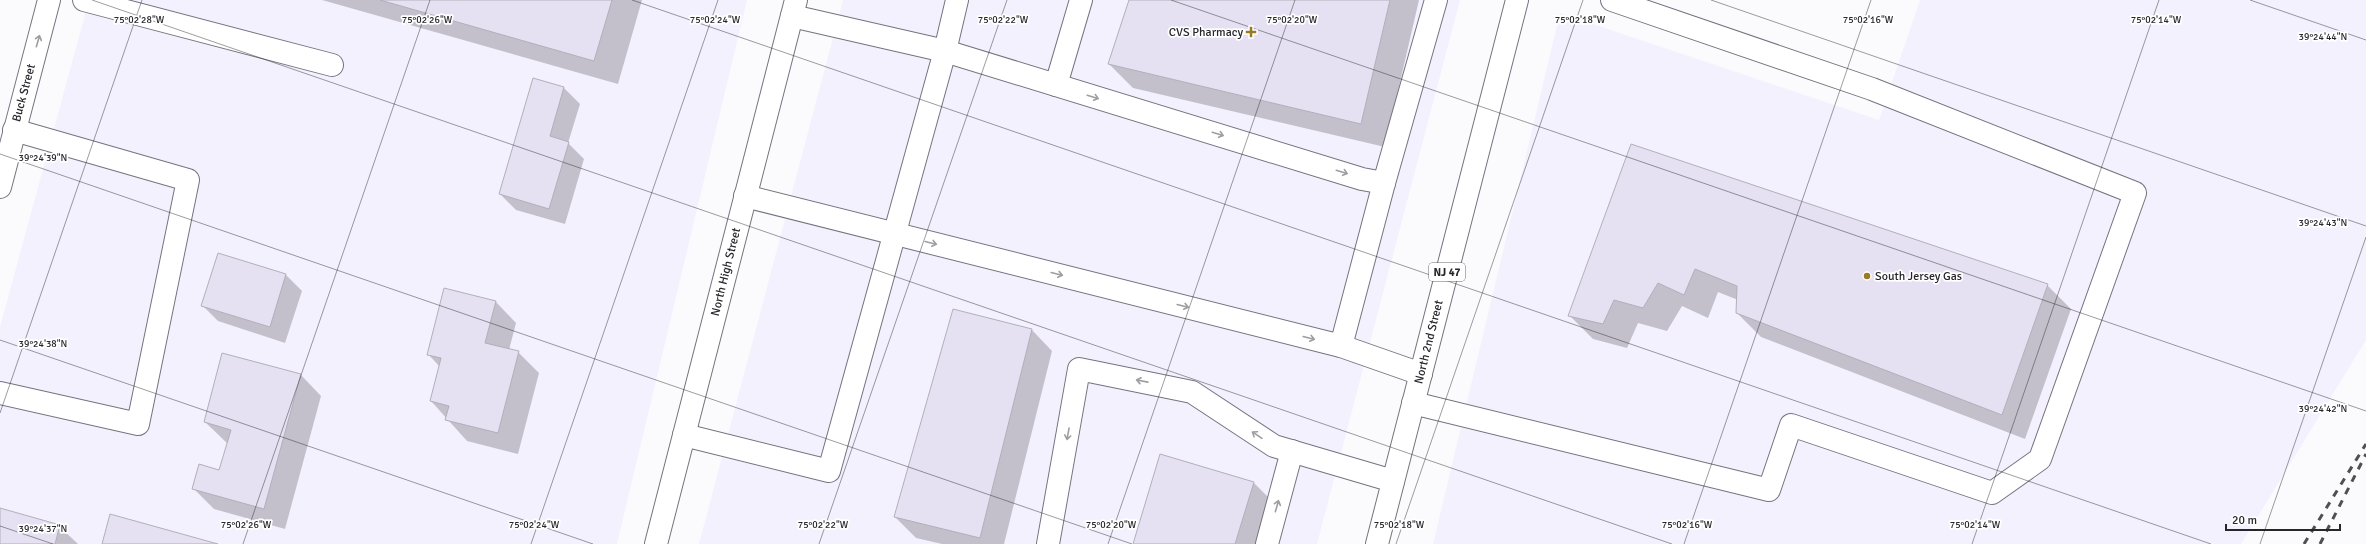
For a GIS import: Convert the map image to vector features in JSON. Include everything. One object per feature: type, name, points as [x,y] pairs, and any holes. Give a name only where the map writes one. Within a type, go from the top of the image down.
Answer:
[{"type":"street","name":"Buck Street","points":[[0,187],[49,0]]},
{"type":"street","points":[[84,0],[332,65]]},
{"type":"street","points":[[684,435],[829,471],[893,233],[945,51],[957,0]]},
{"type":"street","points":[[1056,85],[1081,0]]},
{"type":"street","points":[[1341,346],[1384,183],[1436,0]]},
{"type":"street","name":"North 2nd Street","points":[[1377,544],[1517,0]]},
{"type":"street","points":[[1413,403],[1769,490],[1791,425],[1992,493],[2040,459],[2135,192],[1872,89],[1624,2]]},
{"type":"street","points":[[794,8],[945,51],[1354,176],[1384,183]]},
{"type":"street","name":"North High Street","points":[[656,544],[794,8]]},
{"type":"street","points":[[0,393],[138,424],[188,180],[14,130]]},
{"type":"street","points":[[745,196],[1341,346],[1421,374]]},
{"type":"street","points":[[1048,544],[1079,369],[1192,392],[1274,446],[1393,481]]},
{"type":"street","points":[[1266,544],[1292,452]]},
{"type":"shaded area","points":[[89,0],[747,0],[617,544],[0,544],[0,327]]},
{"type":"shaded area","points":[[843,0],[1460,0],[1317,544],[699,544]]},
{"type":"shaded area","points":[[1920,0],[2366,0],[2366,340],[2241,544],[1433,544],[1560,13],[1879,120]]},
{"type":"building","points":[[380,0],[612,0],[594,61]]},
{"type":"building","name":"CVS Pharmacy","points":[[1129,0],[1390,0],[1361,124],[1108,64]]},
{"type":"building","points":[[533,78],[564,87],[550,136],[569,142],[549,209],[499,194]]},
{"type":"building","name":"South Jersey Gas","points":[[1631,144],[2048,284],[2002,415],[1736,313],[1737,286],[1695,269],[1684,295],[1658,283],[1643,308],[1614,300],[1603,324],[1568,316]]},
{"type":"building","points":[[218,253],[286,274],[270,327],[201,306]]},
{"type":"building","points":[[444,288],[496,301],[485,343],[519,351],[498,433],[445,420],[449,406],[430,401],[441,358],[427,355]]},
{"type":"building","points":[[953,309],[1032,329],[980,538],[894,517]]},
{"type":"building","points":[[222,353],[301,374],[264,509],[192,489],[199,464],[219,470],[231,430],[204,422]]},
{"type":"building","points":[[1160,454],[1254,482],[1235,544],[1133,544]]},
{"type":"building","points":[[0,508],[60,525],[55,544],[0,544]]},
{"type":"building","points":[[110,514],[218,544],[102,544]]},
{"type":"railway","points":[[2304,544],[2366,444]]},
{"type":"railway","points":[[2320,544],[2366,454]]},
{"type":"place","name":"CVS Pharmacy","points":[[1251,32]]},
{"type":"place","name":"South Jersey Gas","points":[[1867,276]]}]
